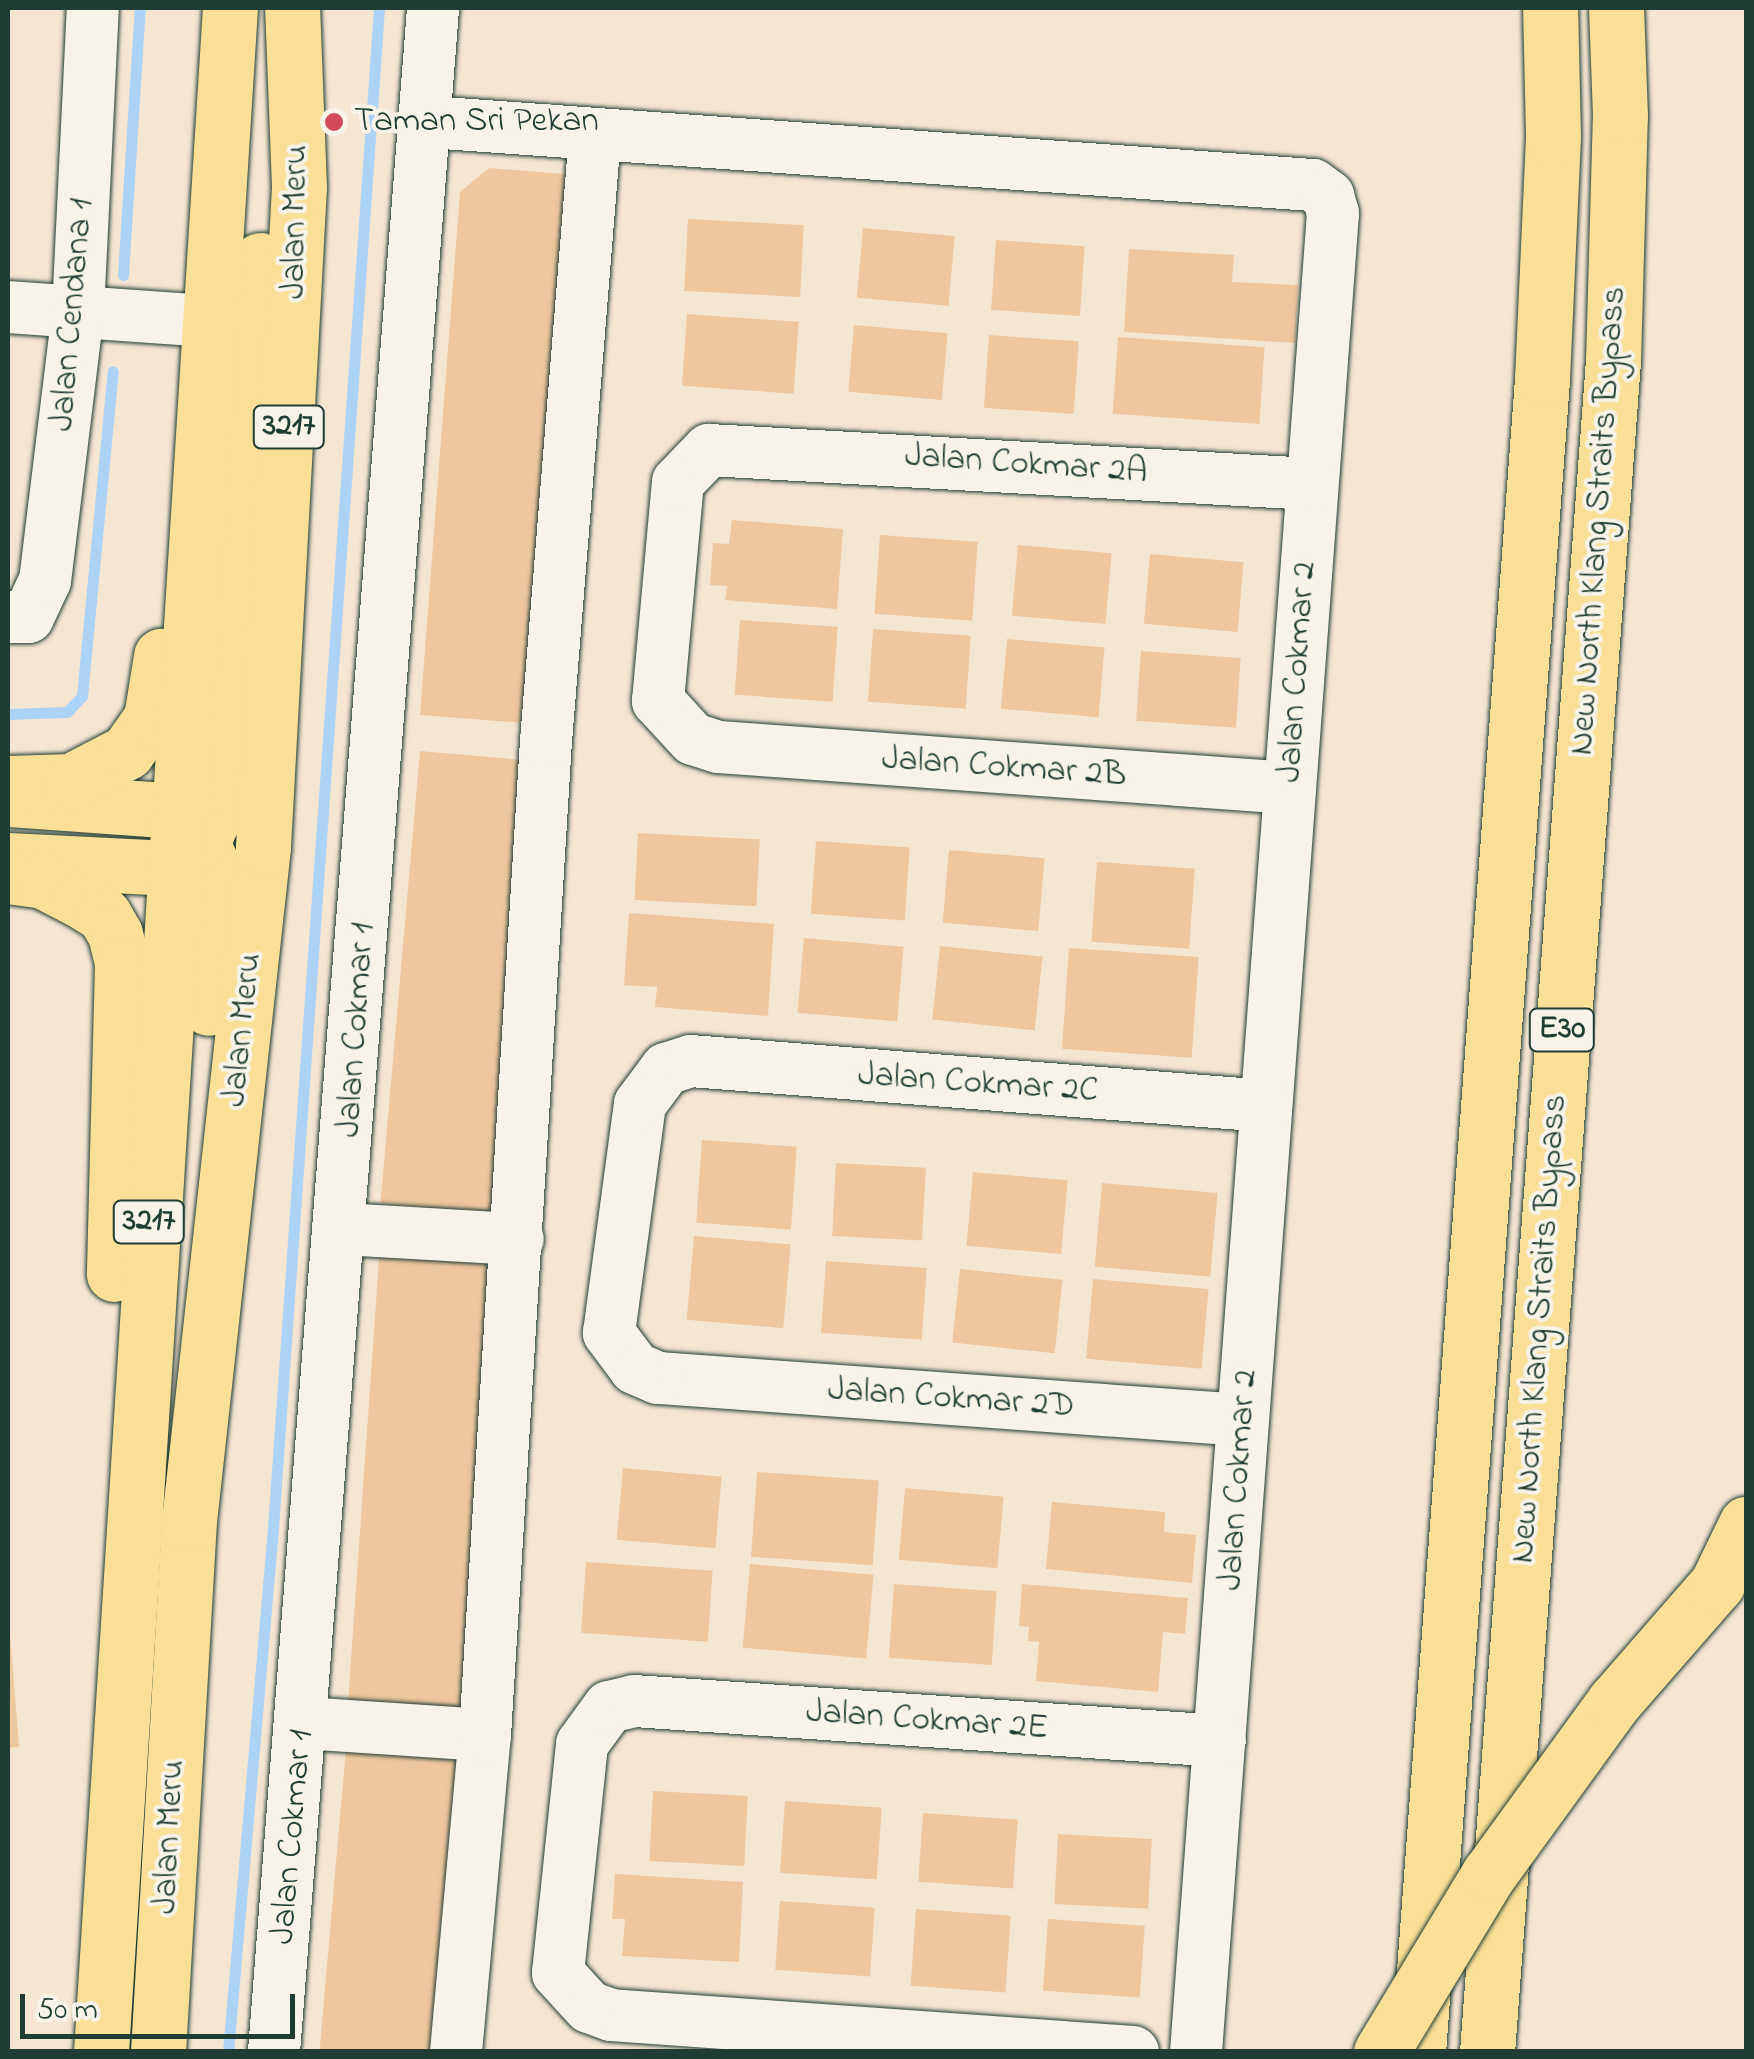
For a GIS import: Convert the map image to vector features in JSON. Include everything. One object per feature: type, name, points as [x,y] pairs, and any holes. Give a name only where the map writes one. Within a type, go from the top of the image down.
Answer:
[{"type":"main road","name":"Jalan Meru","points":[[101,2052],[128,1576],[186,839],[206,345],[230,8]]},
{"type":"main road","name":"Jalan Meru","points":[[158,2052],[189,1521],[263,846],[298,224],[292,8]]},
{"type":"main road","points":[[8,860],[186,839],[228,787],[259,268],[292,8]]},
{"type":"main road","name":"New North Klang Straits Bypass","points":[[1418,2052],[1542,379],[1553,136],[1550,8]]},
{"type":"main road","name":"New North Klang Straits Bypass","points":[[1487,2052],[1613,362],[1620,116],[1616,8]]},
{"type":"main road","points":[[8,784],[71,781],[96,772],[127,752],[152,718],[171,511],[206,345]]},
{"type":"main road","points":[[8,798],[186,839],[216,873],[196,1114],[189,1521]]},
{"type":"main road","points":[[8,876],[42,882],[104,915],[122,963],[111,1221],[128,1576]]},
{"type":"main road","points":[[1381,2052],[1490,1874],[1614,1702],[1716,1584],[1746,1524]]},
{"type":"street","name":"Jalan Cendana 1","points":[[18,617],[46,581],[78,311],[92,8]]},
{"type":"street","name":"Jalan Cokmar 1","points":[[274,2052],[342,1229],[434,8]]},
{"type":"street","name":"Jalan Cokmar 2","points":[[428,122],[1313,185],[1328,196],[1332,213],[1196,2052]]},
{"type":"street","points":[[456,2052],[485,1735],[546,741],[595,134]]},
{"type":"street","points":[[8,307],[78,311],[206,345]]},
{"type":"street","name":"Jalan Cokmar 2A","points":[[718,747],[692,739],[658,701],[678,482],[709,450],[740,447],[1312,484]]},
{"type":"street","name":"Jalan Cokmar 2B","points":[[718,747],[1290,788]]},
{"type":"street","name":"Jalan Cokmar 2C","points":[[658,1378],[635,1368],[610,1333],[640,1104],[666,1069],[691,1062],[1266,1106]]},
{"type":"street","points":[[342,1229],[518,1239]]},
{"type":"street","name":"Jalan Cokmar 2D","points":[[658,1378],[1243,1420]]},
{"type":"street","name":"Jalan Cokmar 2E","points":[[1133,2052],[611,2014],[589,2006],[558,1972],[582,1744],[609,1707],[634,1702],[1220,1741]]},
{"type":"street","points":[[303,1722],[485,1735]]},
{"type":"building","points":[[489,168],[578,175],[537,724],[420,715],[460,192]]},
{"type":"building","points":[[688,219],[804,225],[800,297],[684,291]]},
{"type":"building","points":[[863,228],[955,236],[949,306],[857,298]]},
{"type":"building","points":[[996,240],[1085,246],[1080,316],[991,310]]},
{"type":"building","points":[[1129,249],[1234,255],[1232,282],[1298,285],[1295,343],[1124,332]]},
{"type":"building","points":[[687,314],[799,322],[794,394],[682,386]]},
{"type":"building","points":[[854,325],[948,333],[942,400],[848,392]]},
{"type":"building","points":[[989,335],[1079,341],[1074,414],[984,408]]},
{"type":"building","points":[[1118,337],[1265,347],[1259,424],[1113,414]]},
{"type":"building","points":[[732,520],[843,529],[837,609],[725,600],[727,586],[710,585],[713,543],[729,544]]},
{"type":"building","points":[[880,535],[978,542],[972,621],[874,614]]},
{"type":"building","points":[[1018,545],[1112,553],[1105,624],[1012,616]]},
{"type":"building","points":[[1150,554],[1244,562],[1238,632],[1144,624]]},
{"type":"building","points":[[740,620],[838,627],[833,702],[735,695]]},
{"type":"building","points":[[873,629],[971,636],[966,709],[868,702]]},
{"type":"building","points":[[1007,639],[1105,648],[1099,717],[1001,709]]},
{"type":"building","points":[[1141,651],[1241,658],[1236,728],[1136,721]]},
{"type":"building","points":[[420,751],[534,761],[494,1213],[380,1203]]},
{"type":"building","points":[[638,833],[760,839],[756,906],[634,900]]},
{"type":"building","points":[[816,841],[910,848],[905,920],[811,914]]},
{"type":"building","points":[[949,850],[1045,858],[1038,931],[943,923]]},
{"type":"building","points":[[1097,862],[1195,869],[1189,949],[1091,942]]},
{"type":"building","points":[[629,913],[774,924],[768,1016],[655,1007],[657,987],[624,985]]},
{"type":"building","points":[[804,938],[904,947],[897,1021],[797,1013]]},
{"type":"building","points":[[940,946],[1042,957],[1035,1030],[932,1020]]},
{"type":"building","points":[[1069,948],[1199,957],[1192,1058],[1062,1049]]},
{"type":"building","points":[[702,1140],[797,1147],[791,1229],[696,1223]]},
{"type":"building","points":[[836,1163],[926,1168],[922,1241],[832,1236]]},
{"type":"building","points":[[973,1172],[1068,1180],[1061,1254],[967,1246]]},
{"type":"building","points":[[1102,1183],[1218,1193],[1210,1277],[1095,1267]]},
{"type":"building","points":[[694,1236],[791,1244],[783,1328],[687,1320]]},
{"type":"building","points":[[380,1245],[497,1253],[465,1709],[348,1701]]},
{"type":"building","points":[[826,1261],[927,1268],[922,1340],[821,1333]]},
{"type":"building","points":[[960,1269],[1062,1280],[1055,1353],[952,1343]]},
{"type":"building","points":[[1093,1279],[1209,1289],[1202,1369],[1086,1359]]},
{"type":"building","points":[[623,1468],[722,1477],[715,1548],[617,1540]]},
{"type":"building","points":[[757,1472],[879,1481],[873,1565],[751,1557]]},
{"type":"building","points":[[905,1488],[1004,1497],[997,1568],[899,1560]]},
{"type":"building","points":[[1052,1502],[1165,1512],[1164,1532],[1196,1535],[1192,1583],[1046,1569]]},
{"type":"building","points":[[586,1562],[713,1571],[708,1642],[581,1633]]},
{"type":"building","points":[[750,1564],[874,1575],[866,1658],[743,1648]]},
{"type":"building","points":[[894,1584],[997,1591],[992,1665],[889,1658]]},
{"type":"building","points":[[1022,1584],[1188,1598],[1185,1634],[1163,1632],[1158,1692],[1036,1681],[1039,1642],[1028,1641],[1029,1627],[1019,1626]]},
{"type":"building","points":[[8,1607],[19,1747],[8,1748]]},
{"type":"building","points":[[347,1737],[464,1747],[437,2052],[319,2052]]},
{"type":"building","points":[[653,1791],[748,1796],[744,1866],[649,1861]]},
{"type":"building","points":[[785,1801],[882,1808],[877,1880],[780,1873]]},
{"type":"building","points":[[923,1813],[1018,1820],[1013,1888],[918,1882]]},
{"type":"building","points":[[1058,1834],[1152,1839],[1148,1909],[1054,1904]]},
{"type":"building","points":[[615,1874],[743,1882],[739,1962],[622,1956],[625,1919],[612,1919]]},
{"type":"building","points":[[780,1901],[875,1908],[870,1976],[775,1970]]},
{"type":"building","points":[[916,1909],[1011,1916],[1005,1992],[911,1986]]},
{"type":"building","points":[[1048,1919],[1145,1926],[1140,1998],[1043,1991]]},
{"type":"waterway","points":[[123,275],[140,8]]},
{"type":"waterway","points":[[228,2052],[273,1528],[379,8]]},
{"type":"waterway","points":[[8,714],[67,712],[82,696],[113,371]]},
{"type":"place","name":"Taman Sri Pekan","points":[[334,122]]}]
